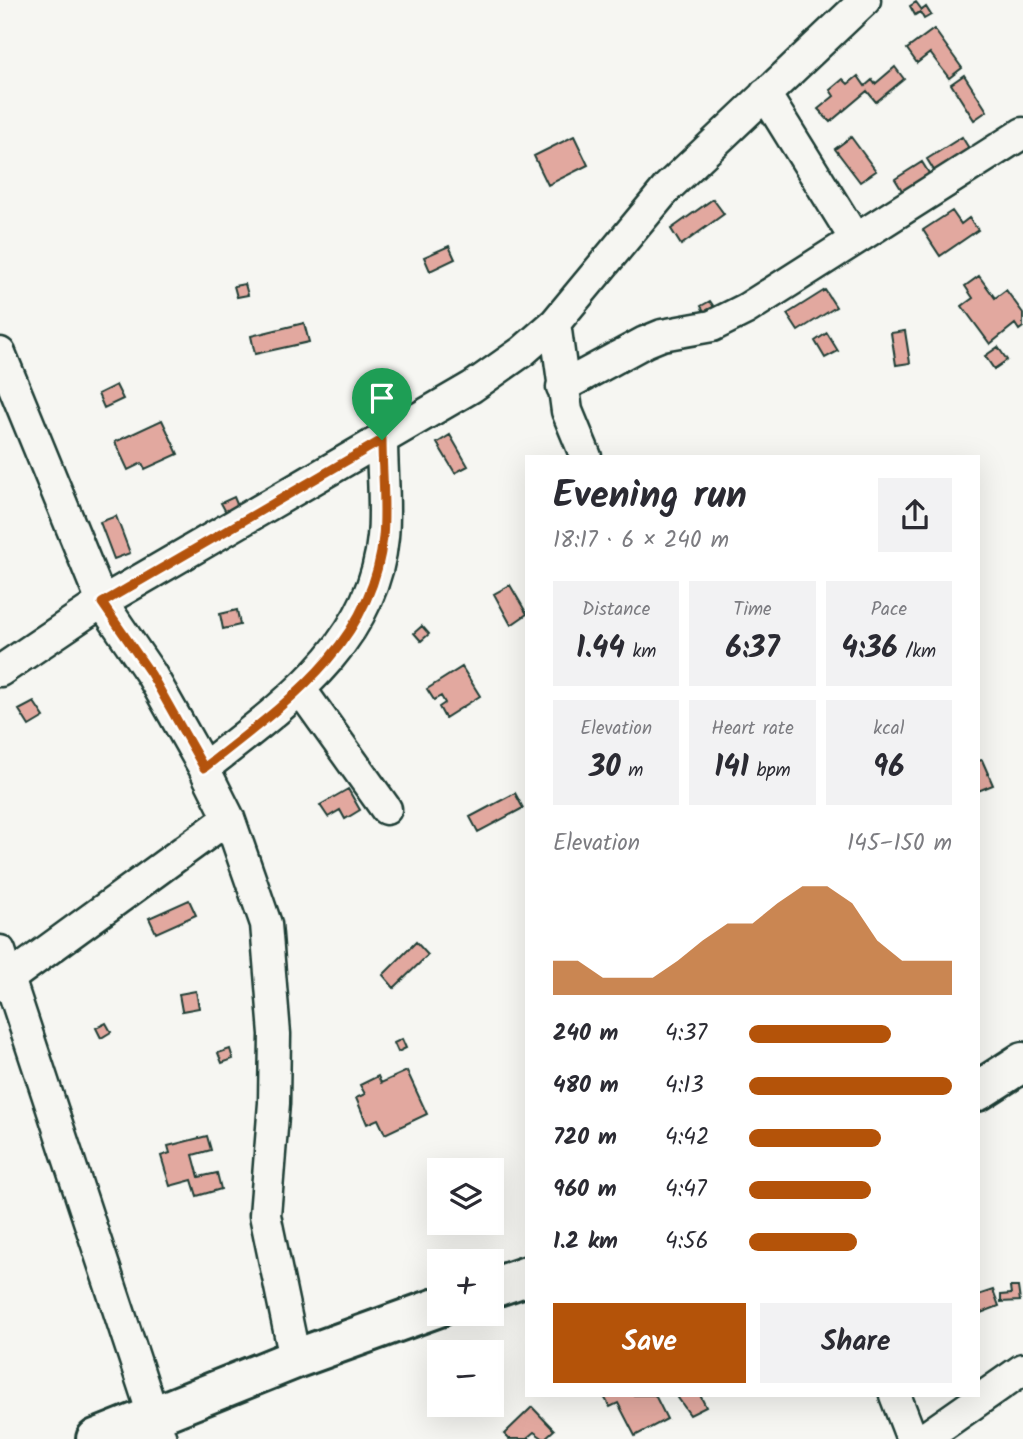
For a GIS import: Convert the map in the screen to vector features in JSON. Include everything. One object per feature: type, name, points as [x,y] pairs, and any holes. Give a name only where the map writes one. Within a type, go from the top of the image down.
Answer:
[{"type":"street","points":[[0,671],[102,603],[471,387],[523,351],[555,323],[667,188],[865,0]]},
{"type":"street","points":[[765,94],[855,239]]},
{"type":"street","points":[[562,387],[653,339],[712,326],[746,309],[1023,133]]},
{"type":"street","points":[[555,323],[567,411],[585,455]]},
{"type":"street","points":[[0,354],[102,603],[138,652],[204,768],[229,818],[266,924],[275,1034],[274,1103],[265,1215],[295,1359]]},
{"type":"street","points":[[204,768],[301,691],[349,637],[374,577],[383,538],[382,440]]},
{"type":"street","points":[[301,691],[386,809]]},
{"type":"street","points":[[157,1427],[3,972],[229,818]]},
{"type":"street","points":[[980,1089],[1023,1062]]},
{"type":"street","points":[[504,1285],[525,1277]]},
{"type":"street","points":[[96,1439],[157,1427],[295,1359],[427,1311]]},
{"type":"street","points":[[923,1439],[1023,1369]]},
{"type":"street","points":[[896,1397],[912,1439]]},
{"type":"building","points":[[916,2],[922,10],[926,7],[931,15],[924,19],[920,12],[915,15],[910,6]]},
{"type":"building","points":[[934,29],[962,68],[949,78],[930,53],[917,63],[907,49]]},
{"type":"building","points":[[895,67],[904,79],[876,102],[867,91],[830,122],[818,109],[834,96],[830,90],[843,79],[848,84],[858,76],[865,86],[872,80],[875,84]]},
{"type":"building","points":[[964,75],[987,111],[974,120],[951,84]]},
{"type":"building","points":[[574,136],[588,165],[548,185],[534,156]]},
{"type":"building","points":[[851,137],[876,171],[860,182],[835,149]]},
{"type":"building","points":[[962,137],[970,150],[935,172],[927,159]]},
{"type":"building","points":[[922,162],[930,175],[903,192],[895,179]]},
{"type":"building","points":[[713,199],[724,214],[681,245],[671,229]]},
{"type":"building","points":[[952,211],[961,224],[969,218],[978,230],[940,256],[923,230]]},
{"type":"building","points":[[449,246],[455,259],[430,271],[424,257]]},
{"type":"building","points":[[979,276],[995,298],[1006,290],[1023,313],[1023,327],[1019,330],[1015,324],[990,344],[962,306],[973,298],[965,286]]},
{"type":"building","points":[[245,284],[248,295],[237,297],[234,286]]},
{"type":"building","points":[[825,290],[836,307],[798,331],[787,314]]},
{"type":"building","points":[[710,301],[716,310],[707,316],[701,306]]},
{"type":"building","points":[[304,323],[309,342],[255,354],[251,336]]},
{"type":"building","points":[[905,331],[910,363],[896,365],[891,333]]},
{"type":"building","points":[[827,333],[838,351],[825,358],[815,341]]},
{"type":"building","points":[[998,347],[1007,360],[994,369],[985,356]]},
{"type":"building","points":[[116,385],[123,399],[104,408],[98,394]]},
{"type":"building","points":[[162,420],[178,454],[145,469],[142,463],[128,470],[115,442]]},
{"type":"building","points":[[450,435],[468,466],[455,473],[437,443]]},
{"type":"building","points":[[234,497],[239,509],[227,514],[221,503]]},
{"type":"building","points":[[116,516],[130,553],[114,559],[100,522]]},
{"type":"building","points":[[510,585],[525,611],[525,615],[511,625],[494,594]]},
{"type":"building","points":[[237,610],[240,625],[223,629],[220,614]]},
{"type":"building","points":[[422,626],[429,634],[421,641],[414,633]]},
{"type":"building","points":[[462,667],[480,696],[445,718],[439,707],[445,703],[441,696],[434,700],[427,689]]},
{"type":"building","points":[[34,702],[44,717],[29,726],[19,710]]},
{"type":"building","points":[[980,760],[993,785],[980,790]]},
{"type":"building","points":[[348,789],[360,810],[345,819],[340,810],[328,817],[320,805]]},
{"type":"building","points":[[515,793],[523,808],[478,832],[470,817]]},
{"type":"building","points":[[189,900],[196,915],[156,933],[149,918]]},
{"type":"building","points":[[416,942],[428,955],[394,988],[383,975]]},
{"type":"building","points":[[196,991],[199,1008],[182,1011],[179,994]]},
{"type":"building","points":[[106,1023],[111,1032],[101,1038],[96,1028]]},
{"type":"building","points":[[402,1039],[406,1048],[398,1052],[394,1043]]},
{"type":"building","points":[[230,1049],[233,1059],[222,1063],[218,1053]]},
{"type":"building","points":[[407,1071],[427,1114],[385,1134],[378,1119],[367,1124],[356,1098],[365,1094],[360,1085],[378,1076],[381,1083]]},
{"type":"building","points":[[207,1136],[211,1150],[193,1155],[199,1177],[217,1173],[221,1189],[197,1196],[192,1180],[170,1186],[161,1156],[170,1153],[168,1146]]},
{"type":"building","points":[[1010,1287],[1018,1287],[1020,1301],[1001,1302],[1001,1295],[1011,1294]]},
{"type":"building","points":[[993,1290],[999,1306],[980,1313],[980,1294]]},
{"type":"building","points":[[604,1397],[656,1397],[667,1419],[635,1436],[618,1403],[610,1407]]},
{"type":"building","points":[[677,1397],[701,1397],[706,1407],[690,1415]]},
{"type":"building","points":[[532,1407],[554,1430],[544,1439],[534,1432],[528,1437],[530,1439],[509,1439],[504,1434]]},
{"type":"route","points":[[382,440],[383,538],[374,577],[349,637],[301,691],[204,768],[151,674],[124,631],[102,603],[382,440]]}]
